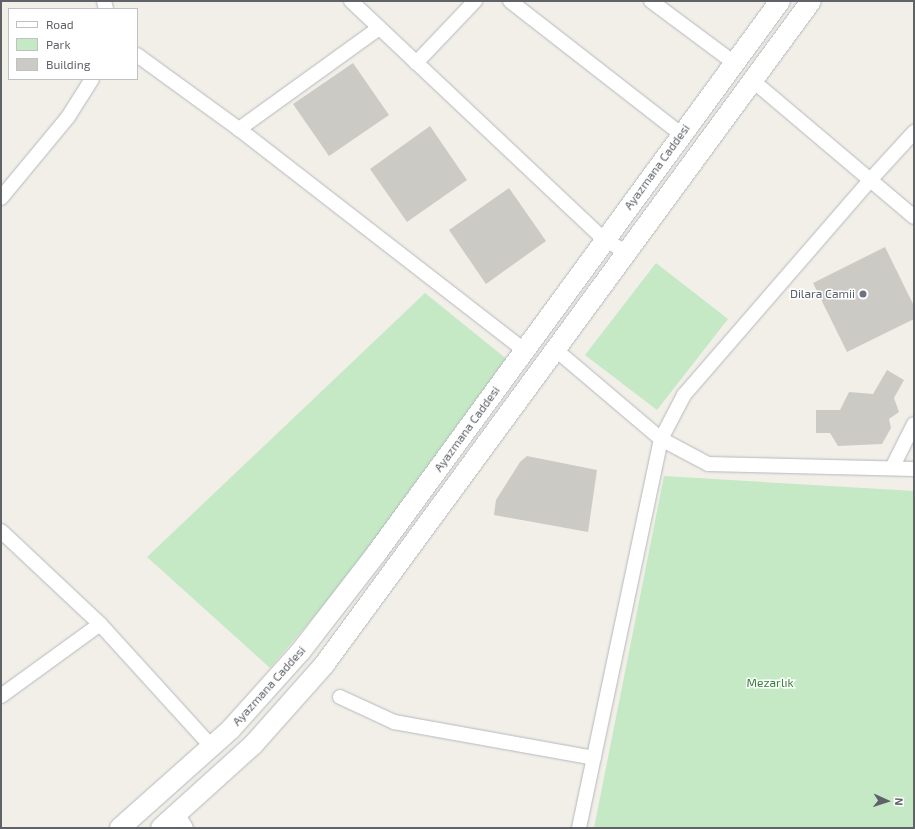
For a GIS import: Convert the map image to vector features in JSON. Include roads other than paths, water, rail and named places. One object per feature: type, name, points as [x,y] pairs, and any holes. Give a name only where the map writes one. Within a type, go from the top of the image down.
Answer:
[{"type":"main road","name":"Ayazmana Caddesi","points":[[120,828],[212,747],[268,691],[301,651],[376,554],[733,62],[780,1]]},
{"type":"main road","points":[[161,828],[182,821],[307,686],[394,573],[811,1]]},
{"type":"main road","points":[[504,378],[524,394]]},
{"type":"street","points":[[351,1],[604,239],[626,253]]},
{"type":"street","points":[[416,63],[475,1]]},
{"type":"street","points":[[510,1],[681,134]]},
{"type":"street","points":[[657,3],[733,62]]},
{"type":"street","points":[[239,128],[379,28]]},
{"type":"street","points":[[138,56],[239,128],[524,350]]},
{"type":"street","points":[[3,191],[68,117],[91,80]]},
{"type":"street","points":[[752,80],[871,179],[914,217]]},
{"type":"street","points":[[579,828],[661,439],[684,395],[871,179],[914,132]]},
{"type":"street","points":[[556,350],[661,439],[708,464],[914,469]]},
{"type":"street","points":[[892,468],[914,424]]},
{"type":"street","points":[[1,531],[100,624],[212,747]]},
{"type":"street","points":[[1,696],[100,624]]},
{"type":"street","points":[[340,697],[394,722],[594,758]]},
{"type":"place","name":"Dilara Camii","points":[[863,294]]},
{"type":"park label","name":"Mezarlık","points":[[770,683]]}]
